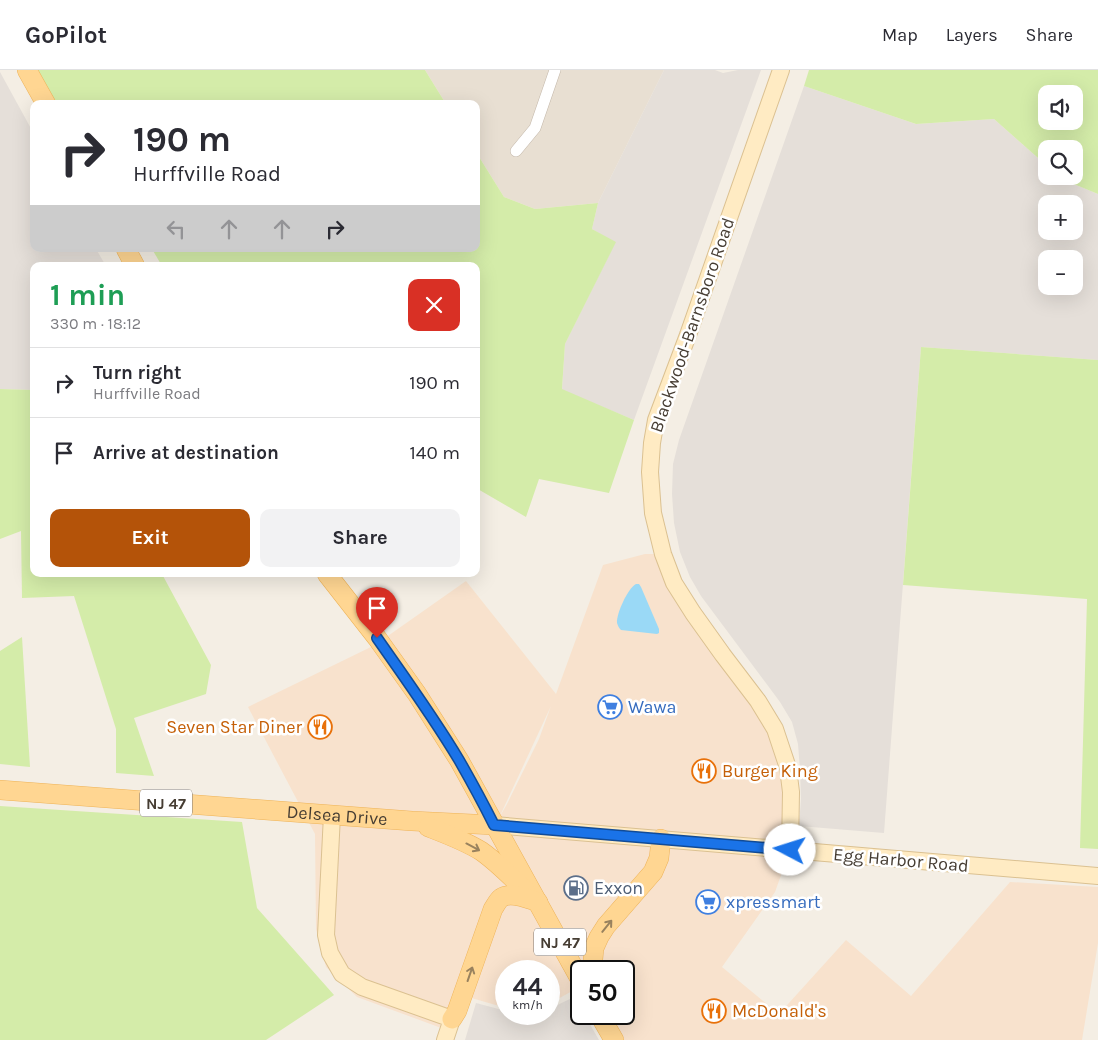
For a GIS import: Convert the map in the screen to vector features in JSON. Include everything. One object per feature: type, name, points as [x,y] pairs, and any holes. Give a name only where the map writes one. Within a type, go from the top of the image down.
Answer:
[{"type":"main road","points":[[27,70],[44,100]]},
{"type":"main road","name":"Blackwood-Barnsboro Road","points":[[781,70],[688,336],[656,420],[650,472],[653,513],[663,554],[674,583],[708,634],[758,701],[775,729],[788,768],[791,792],[790,850]]},
{"type":"main road","points":[[330,577],[417,694],[459,760],[494,825]]},
{"type":"main road","name":"Delsea Drive","points":[[0,790],[412,822],[494,825]]},
{"type":"main road","points":[[332,815],[326,935],[330,954],[342,974],[362,987],[452,1019]]},
{"type":"main road","name":"NJ 47","points":[[412,822],[460,840],[480,850],[538,902]]},
{"type":"main road","name":"Egg Harbor Road","points":[[494,825],[1098,876]]},
{"type":"main road","name":"NJ 47","points":[[494,825],[570,961]]},
{"type":"main road","points":[[593,960],[594,948],[606,926],[653,872],[658,858],[661,839]]},
{"type":"main road","points":[[445,1040],[493,909],[501,898],[509,896],[518,896],[538,902]]},
{"type":"main road","points":[[605,1025],[614,1040]]},
{"type":"street","points":[[516,151],[537,123],[555,70]]},
{"type":"shaded area","points":[[425,70],[664,70],[598,203],[535,209],[504,197],[480,158],[480,100],[444,100]]},
{"type":"shaded area","points":[[664,70],[715,70],[723,73],[738,70],[761,70],[634,420],[562,390],[565,344],[615,243],[592,229],[598,203]]},
{"type":"shaded area","points":[[0,72],[30,127],[30,252],[98,252],[104,262],[30,262],[30,390],[0,389]]},
{"type":"shaded area","points":[[804,86],[916,124],[994,119],[1038,158],[1038,185],[1076,185],[1098,194],[1098,360],[921,347],[884,833],[799,826],[801,799],[800,770],[798,744],[792,722],[780,702],[701,596],[690,577],[680,552],[674,523],[672,494],[673,464],[679,440]]},
{"type":"shaded area","points":[[645,554],[663,554],[783,753],[790,850],[775,892],[722,967],[779,1014],[846,940],[911,996],[1010,882],[1098,887],[1098,943],[1082,1040],[620,1040],[611,1025],[635,1025],[635,960],[570,960],[570,992],[560,998],[560,960],[495,960],[495,1005],[468,997],[455,1033],[357,997],[326,967],[316,929],[315,834],[248,707],[375,645],[466,581],[556,694],[603,565]],"holes":[[[551,706],[539,739],[499,818]]]},
{"type":"shaded area","points":[[570,999],[570,1025],[590,1025],[599,1040],[465,1040],[476,1003],[495,1008],[495,1025],[560,1025],[560,1004]]},
{"type":"green space","points":[[36,70],[425,70],[444,100],[53,100]]},
{"type":"green space","points":[[809,70],[1098,70],[1098,194],[1076,185],[1083,185],[1083,140],[1038,140],[1038,158],[994,119],[916,124],[804,86]]},
{"type":"green space","points":[[480,158],[504,197],[535,209],[598,203],[592,229],[616,242],[565,344],[562,389],[634,420],[609,493],[539,479],[526,517],[480,490],[480,262],[160,262],[154,252],[480,252]]},
{"type":"green space","points":[[921,347],[1098,360],[1098,849],[1080,848],[1087,599],[903,585]]},
{"type":"green space","points":[[0,389],[30,390],[30,577],[164,577],[211,665],[206,694],[134,718],[154,776],[116,773],[116,729],[74,596],[22,598],[21,531],[0,539]]},
{"type":"green space","points":[[22,637],[30,767],[0,764],[0,651]]},
{"type":"green space","points":[[0,806],[242,822],[257,908],[334,995],[266,1040],[0,1040]]},
{"type":"water","points":[[636,584],[639,584],[641,587],[659,629],[657,634],[621,630],[617,623],[618,614],[623,602]]},
{"type":"place","name":"Wawa","points":[[610,707]]},
{"type":"place","name":"Seven Star Diner","points":[[320,727]]},
{"type":"place","name":"Burger King","points":[[704,771]]},
{"type":"place","name":"Exxon","points":[[576,888]]},
{"type":"place","name":"xpressmart","points":[[708,902]]},
{"type":"place","name":"McDonald's","points":[[714,1011]]},
{"type":"route","points":[[377,638],[417,694],[459,760],[494,825],[790,850]]}]
